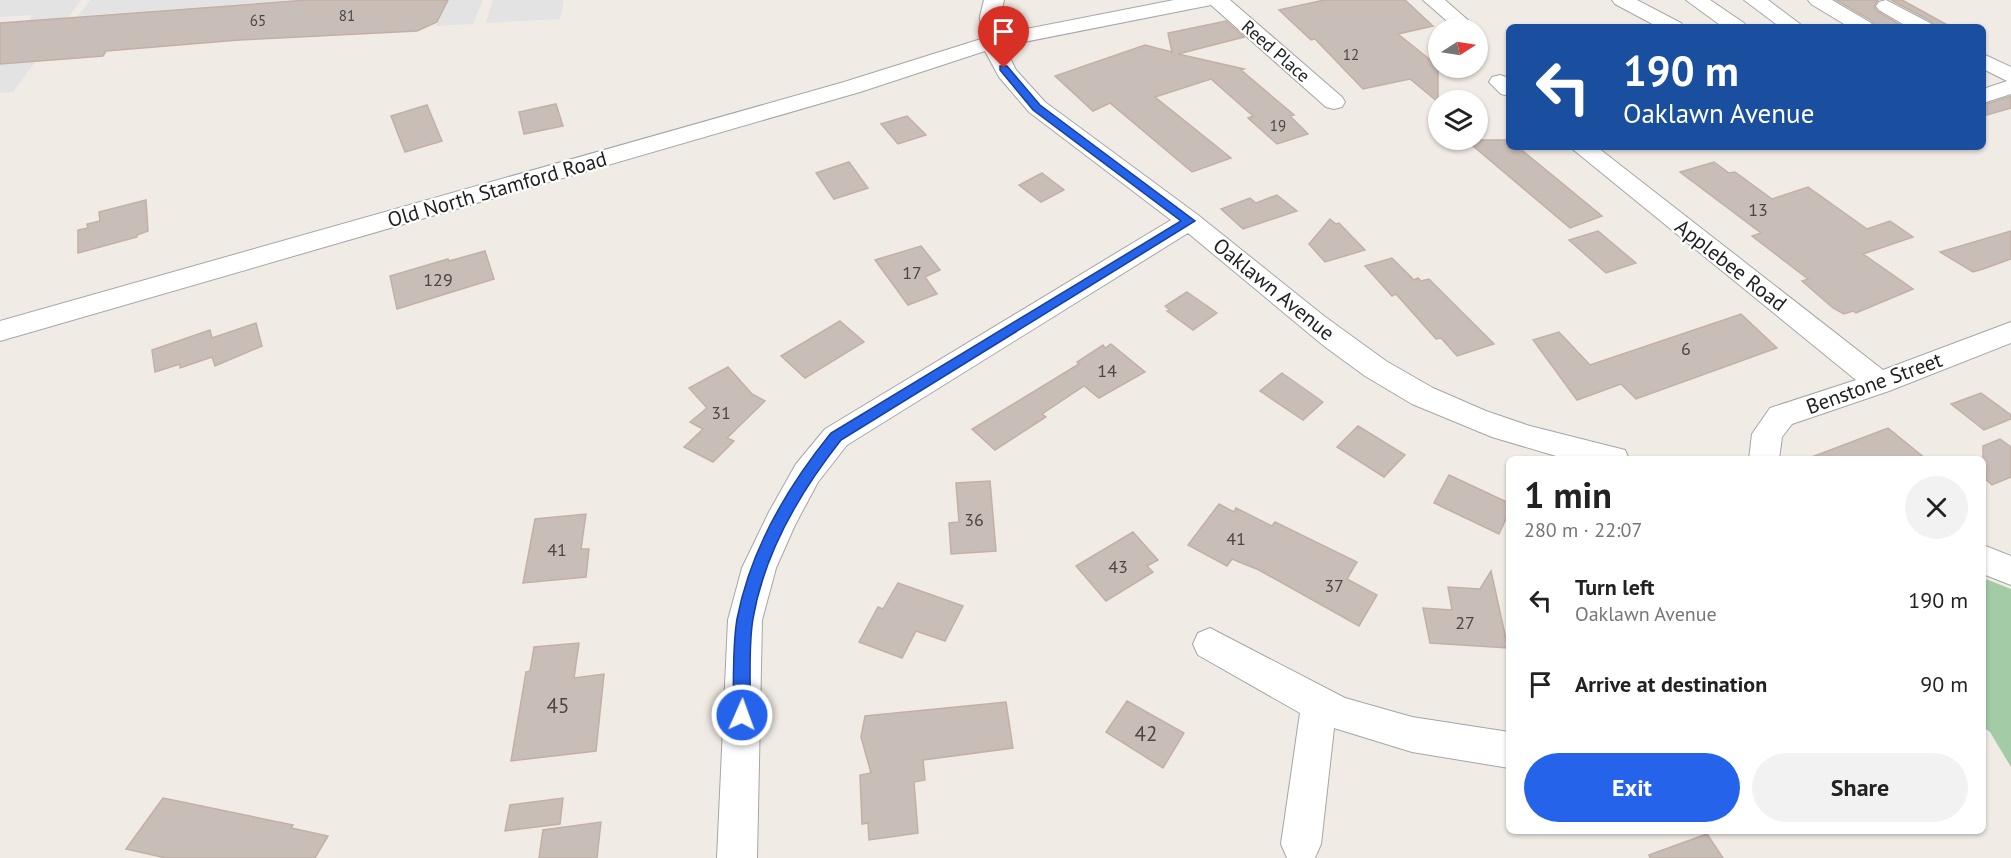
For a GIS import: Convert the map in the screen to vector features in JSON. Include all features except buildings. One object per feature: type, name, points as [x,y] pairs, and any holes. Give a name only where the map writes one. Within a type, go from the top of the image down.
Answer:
[{"type":"street","name":"Oaklawn Avenue","points":[[994,0],[990,20],[996,56],[1036,108],[1189,221],[1330,336],[1398,382],[1435,401],[1489,424],[1602,456]]},
{"type":"street","name":"Old North Stamford Road","points":[[0,331],[852,87],[992,42],[1205,0]]},
{"type":"street","name":"Reed Place","points":[[1218,0],[1334,102]]},
{"type":"street","points":[[1433,0],[1455,18]]},
{"type":"street","points":[[1622,0],[1668,24]]},
{"type":"street","points":[[1696,0],[1732,24]]},
{"type":"street","points":[[1754,0],[1790,24]]},
{"type":"street","points":[[1818,0],[1859,24]]},
{"type":"street","points":[[1880,3],[1909,0]]},
{"type":"street","points":[[1880,3],[1918,24]]},
{"type":"street","points":[[1986,62],[2011,76]]},
{"type":"street","points":[[1986,95],[2011,87]]},
{"type":"street","name":"Applebee Road","points":[[1586,150],[1879,383]]},
{"type":"street","points":[[737,858],[745,620],[759,568],[780,521],[807,473],[836,437],[1189,221]]},
{"type":"street","name":"Benstone Street","points":[[1764,456],[1767,434],[1781,416],[1879,383],[2011,332]]},
{"type":"street","points":[[1986,560],[2011,571]]},
{"type":"street","points":[[1210,645],[1319,704],[1387,728],[1453,743],[1506,750]]},
{"type":"street","points":[[1301,844],[1319,704]]},
{"type":"green space","points":[[1986,579],[2011,589],[2011,767],[1986,729]]},
{"type":"shaded area","points":[[0,0],[81,0],[13,92],[0,93],[0,61],[32,21],[29,20],[33,15],[0,17]]},
{"type":"shaded area","points":[[90,0],[293,0],[78,16]]},
{"type":"shaded area","points":[[449,0],[483,0],[473,24],[436,26]]},
{"type":"shaded area","points":[[493,0],[564,0],[560,19],[486,23]]},
{"type":"route","points":[[742,715],[745,620],[759,568],[780,521],[807,473],[836,437],[1189,221],[1128,173],[1036,108],[1004,68]]}]
